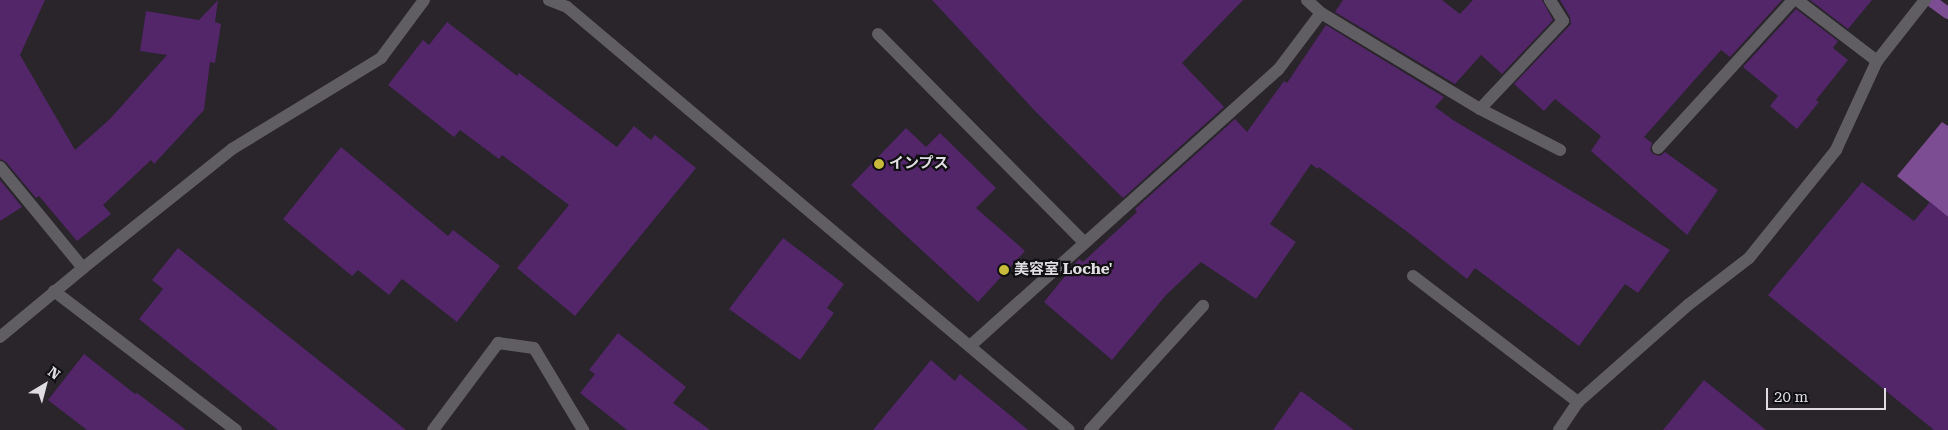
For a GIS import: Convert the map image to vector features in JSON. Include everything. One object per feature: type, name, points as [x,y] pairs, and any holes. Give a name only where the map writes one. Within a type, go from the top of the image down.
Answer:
[{"type":"street","points":[[0,338],[54,291],[232,149],[381,58],[424,0]]},
{"type":"street","points":[[549,0],[567,7],[1069,430]]},
{"type":"street","points":[[1308,0],[1321,13],[1480,109],[1560,150]]},
{"type":"street","points":[[1480,109],[1563,21],[1550,0]]},
{"type":"street","points":[[1658,148],[1795,0],[1877,61]]},
{"type":"street","points":[[1559,430],[1578,402],[1688,305],[1749,258],[1836,150],[1877,61],[1924,2]]},
{"type":"street","points":[[970,346],[1278,70],[1321,13]]},
{"type":"street","points":[[878,34],[1085,243]]},
{"type":"street","points":[[0,167],[83,268]]},
{"type":"street","points":[[1413,276],[1578,402]]},
{"type":"street","points":[[54,291],[236,430]]},
{"type":"street","points":[[1090,430],[1203,306]]},
{"type":"street","points":[[432,430],[498,343],[534,348],[583,430]]},
{"type":"shaded area","points":[[1942,122],[1948,126],[1948,217],[1897,176]]},
{"type":"building","points":[[0,0],[45,0],[20,55],[75,150],[110,119],[167,55],[140,51],[146,11],[199,20],[218,0],[215,22],[221,24],[215,63],[210,62],[204,110],[154,164],[151,160],[103,205],[111,214],[77,241],[39,196],[36,198],[6,162],[0,159]]},
{"type":"building","points":[[932,0],[1243,0],[1182,63],[1224,107],[1123,198],[1036,112]]},
{"type":"building","points":[[1343,0],[1442,0],[1460,14],[1473,0],[1542,0],[1553,20],[1502,74],[1481,55],[1455,84],[1335,12]]},
{"type":"building","points":[[1560,0],[1782,0],[1730,57],[1721,50],[1644,137],[1652,143],[1650,150],[1653,154],[1660,156],[1665,152],[1718,190],[1687,235],[1591,151],[1601,136],[1555,99],[1544,111],[1514,84],[1571,24],[1570,17]]},
{"type":"building","points":[[1810,0],[1872,0],[1848,29]]},
{"type":"building","points":[[1796,9],[1838,41],[1833,48],[1848,60],[1816,100],[1819,102],[1797,129],[1770,106],[1778,96],[1743,67]]},
{"type":"building","points":[[447,22],[517,76],[519,73],[617,147],[634,126],[651,140],[655,135],[696,168],[575,316],[517,268],[569,205],[502,155],[499,159],[460,130],[454,137],[388,85],[423,40],[429,45]]},
{"type":"building","points":[[1326,25],[1444,97],[1435,107],[1453,120],[1670,250],[1638,293],[1625,284],[1579,346],[1475,268],[1467,279],[1405,230],[1319,167],[1318,169],[1311,164],[1270,224],[1296,242],[1256,299],[1201,262],[1166,295],[1112,360],[1044,302],[1079,259],[1083,262],[1137,212],[1135,209],[1235,119],[1247,132],[1284,81],[1287,83]]},
{"type":"building","points":[[906,128],[926,147],[940,133],[996,188],[976,208],[1025,251],[978,302],[851,185]]},
{"type":"building","points":[[341,147],[448,236],[453,230],[500,266],[457,322],[402,279],[389,295],[358,270],[352,276],[283,219]]},
{"type":"building","points":[[0,180],[22,207],[0,221]]},
{"type":"building","points":[[1862,182],[1914,221],[1930,202],[1948,217],[1948,430],[1934,430],[1768,295]]},
{"type":"building","points":[[783,238],[844,284],[827,308],[834,313],[800,360],[729,309]]},
{"type":"building","points":[[178,248],[406,430],[278,430],[139,319],[163,289],[152,280]]},
{"type":"building","points":[[618,333],[686,387],[673,403],[710,430],[627,430],[580,393],[595,374],[589,370]]},
{"type":"building","points":[[84,354],[135,394],[137,393],[186,430],[87,430],[48,400]]},
{"type":"building","points":[[931,360],[955,381],[960,374],[1028,430],[873,430]]},
{"type":"building","points":[[1704,380],[1766,430],[1663,430]]},
{"type":"building","points":[[1301,391],[1354,430],[1273,430]]},
{"type":"waterway","points":[[1930,0],[1948,13]]},
{"type":"place","name":"インプス","points":[[879,164]]},
{"type":"place","name":"美容室 Loche'","points":[[1004,270]]}]
